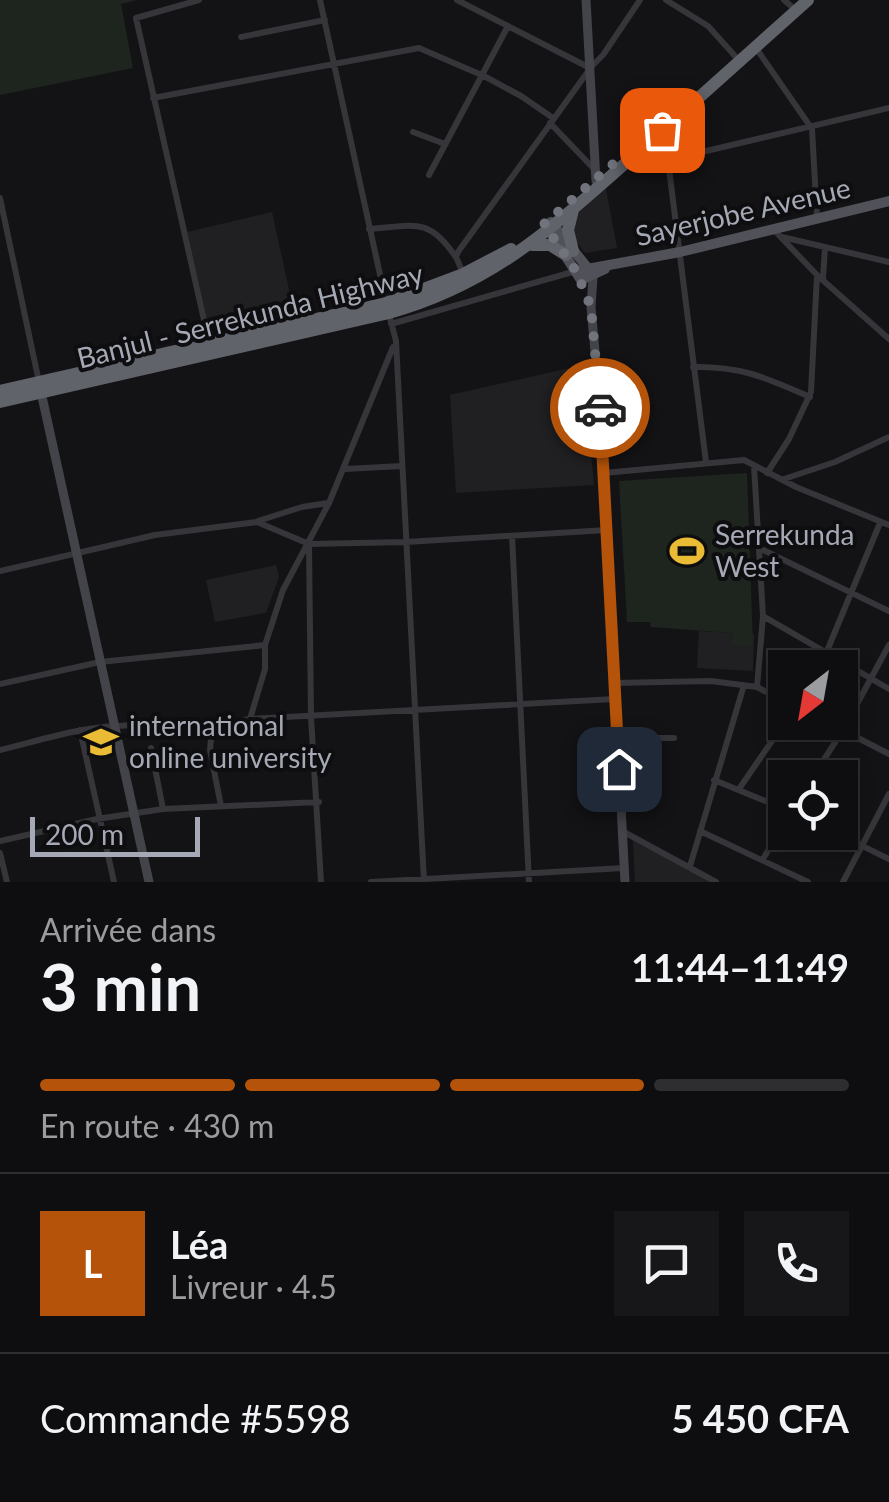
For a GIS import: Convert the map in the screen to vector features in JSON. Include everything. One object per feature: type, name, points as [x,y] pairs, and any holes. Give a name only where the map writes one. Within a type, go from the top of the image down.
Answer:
[{"type":"highway","points":[[549,225],[596,176],[660,128],[808,0]]},
{"type":"highway","points":[[549,225],[574,208],[791,2]]},
{"type":"highway","points":[[530,245],[550,245],[570,253],[568,230],[574,208]]},
{"type":"highway","name":"Banjul - Serrekunda Highway","points":[[0,391],[40,388],[389,313],[478,279],[530,245],[549,225]]},
{"type":"highway","name":"Banjul - Serrekunda Highway","points":[[0,402],[209,344],[389,313],[505,253],[549,225]]},
{"type":"main road","name":"Sayerjobe Avenue","points":[[585,274],[776,233],[889,200]]},
{"type":"main road","points":[[549,225],[585,274]]},
{"type":"street","points":[[199,0],[136,18],[209,344]]},
{"type":"street","points":[[320,0],[396,342],[424,880]]},
{"type":"street","points":[[458,0],[590,68]]},
{"type":"street","points":[[586,0],[596,176]]},
{"type":"street","points":[[456,257],[640,0]]},
{"type":"street","points":[[666,0],[708,26],[735,56]]},
{"type":"street","points":[[241,36],[325,20]]},
{"type":"street","points":[[429,175],[508,26]]},
{"type":"street","points":[[756,46],[812,129],[817,218]]},
{"type":"street","points":[[152,98],[419,48],[522,96],[551,121],[596,176]]},
{"type":"street","points":[[668,160],[889,108]]},
{"type":"street","points":[[660,128],[668,160],[706,462]]},
{"type":"street","points":[[414,132],[444,144]]},
{"type":"street","points":[[0,198],[149,882]]},
{"type":"street","points":[[369,229],[432,229],[442,236],[463,274]]},
{"type":"street","points":[[776,233],[889,262]]},
{"type":"street","points":[[776,233],[889,339]]},
{"type":"street","points":[[767,473],[810,397],[825,248]]},
{"type":"street","points":[[389,313],[585,274],[604,473],[625,882]]},
{"type":"street","points":[[250,720],[266,669],[265,645],[283,590],[345,469],[396,342]]},
{"type":"street","points":[[693,366],[746,370],[810,397]]},
{"type":"street","points":[[782,480],[835,462],[889,437]]},
{"type":"street","points":[[604,473],[744,460],[889,526]]},
{"type":"street","points":[[754,465],[763,616],[757,687]]},
{"type":"street","points":[[345,469],[402,466]]},
{"type":"street","points":[[0,571],[155,535],[257,522],[302,507],[329,503]]},
{"type":"street","points":[[257,522],[309,544],[607,530]]},
{"type":"street","points":[[827,650],[880,523]]},
{"type":"street","points":[[512,536],[529,878]]},
{"type":"street","points":[[309,544],[311,717],[321,882]]},
{"type":"street","points":[[761,549],[889,611]]},
{"type":"street","points":[[763,616],[825,650]]},
{"type":"street","points":[[0,684],[100,662],[265,645]]},
{"type":"street","points":[[858,701],[889,645]]},
{"type":"street","points":[[858,670],[889,689]]},
{"type":"street","points":[[614,683],[711,680],[757,687],[768,693]]},
{"type":"street","points":[[690,866],[744,685]]},
{"type":"street","points":[[0,750],[80,730],[114,726],[212,726],[250,720],[616,699]]},
{"type":"street","points":[[212,726],[210,750],[221,806]]},
{"type":"street","points":[[80,730],[114,882]]},
{"type":"street","points":[[618,738],[674,738]]},
{"type":"street","points":[[858,738],[889,754]]},
{"type":"street","points":[[739,789],[773,740]]},
{"type":"street","points":[[152,748],[162,809]]},
{"type":"street","points":[[714,780],[768,802]]},
{"type":"street","points":[[843,882],[889,794]]},
{"type":"street","points":[[0,840],[97,818],[162,809],[319,802]]},
{"type":"street","points":[[622,831],[716,882]]},
{"type":"street","points":[[700,831],[808,882]]},
{"type":"street","points":[[858,844],[889,859]]},
{"type":"street","points":[[763,859],[768,850]]},
{"type":"street","points":[[0,853],[7,882]]},
{"type":"street","points":[[370,882],[529,878],[624,868]]},
{"type":"shaded area","points":[[0,0],[137,0],[121,4],[133,68],[0,95]]},
{"type":"shaded area","points":[[605,184],[617,248],[585,253],[574,239],[573,216]]},
{"type":"shaded area","points":[[272,212],[292,303],[208,323],[187,232]]},
{"type":"shaded area","points":[[583,365],[594,485],[456,493],[450,395]]},
{"type":"shaded area","name":"Serrekunda West","points":[[747,473],[753,647],[732,645],[733,633],[627,622],[619,481]]},
{"type":"shaded area","points":[[276,565],[279,577],[266,613],[215,622],[206,580]]},
{"type":"shaded area","points":[[699,631],[754,634],[753,671],[697,668]]},
{"type":"shaded area","points":[[633,841],[689,869],[710,882],[635,882]]},
{"type":"way so far","points":[[600,408],[591,307],[576,271],[544,224],[658,125],[662,130]]},
{"type":"place","name":"Serrekunda West","points":[[687,551]]},
{"type":"place","name":"international online university","points":[[101,742]]},
{"type":"route","points":[[600,408],[619,769]]}]
